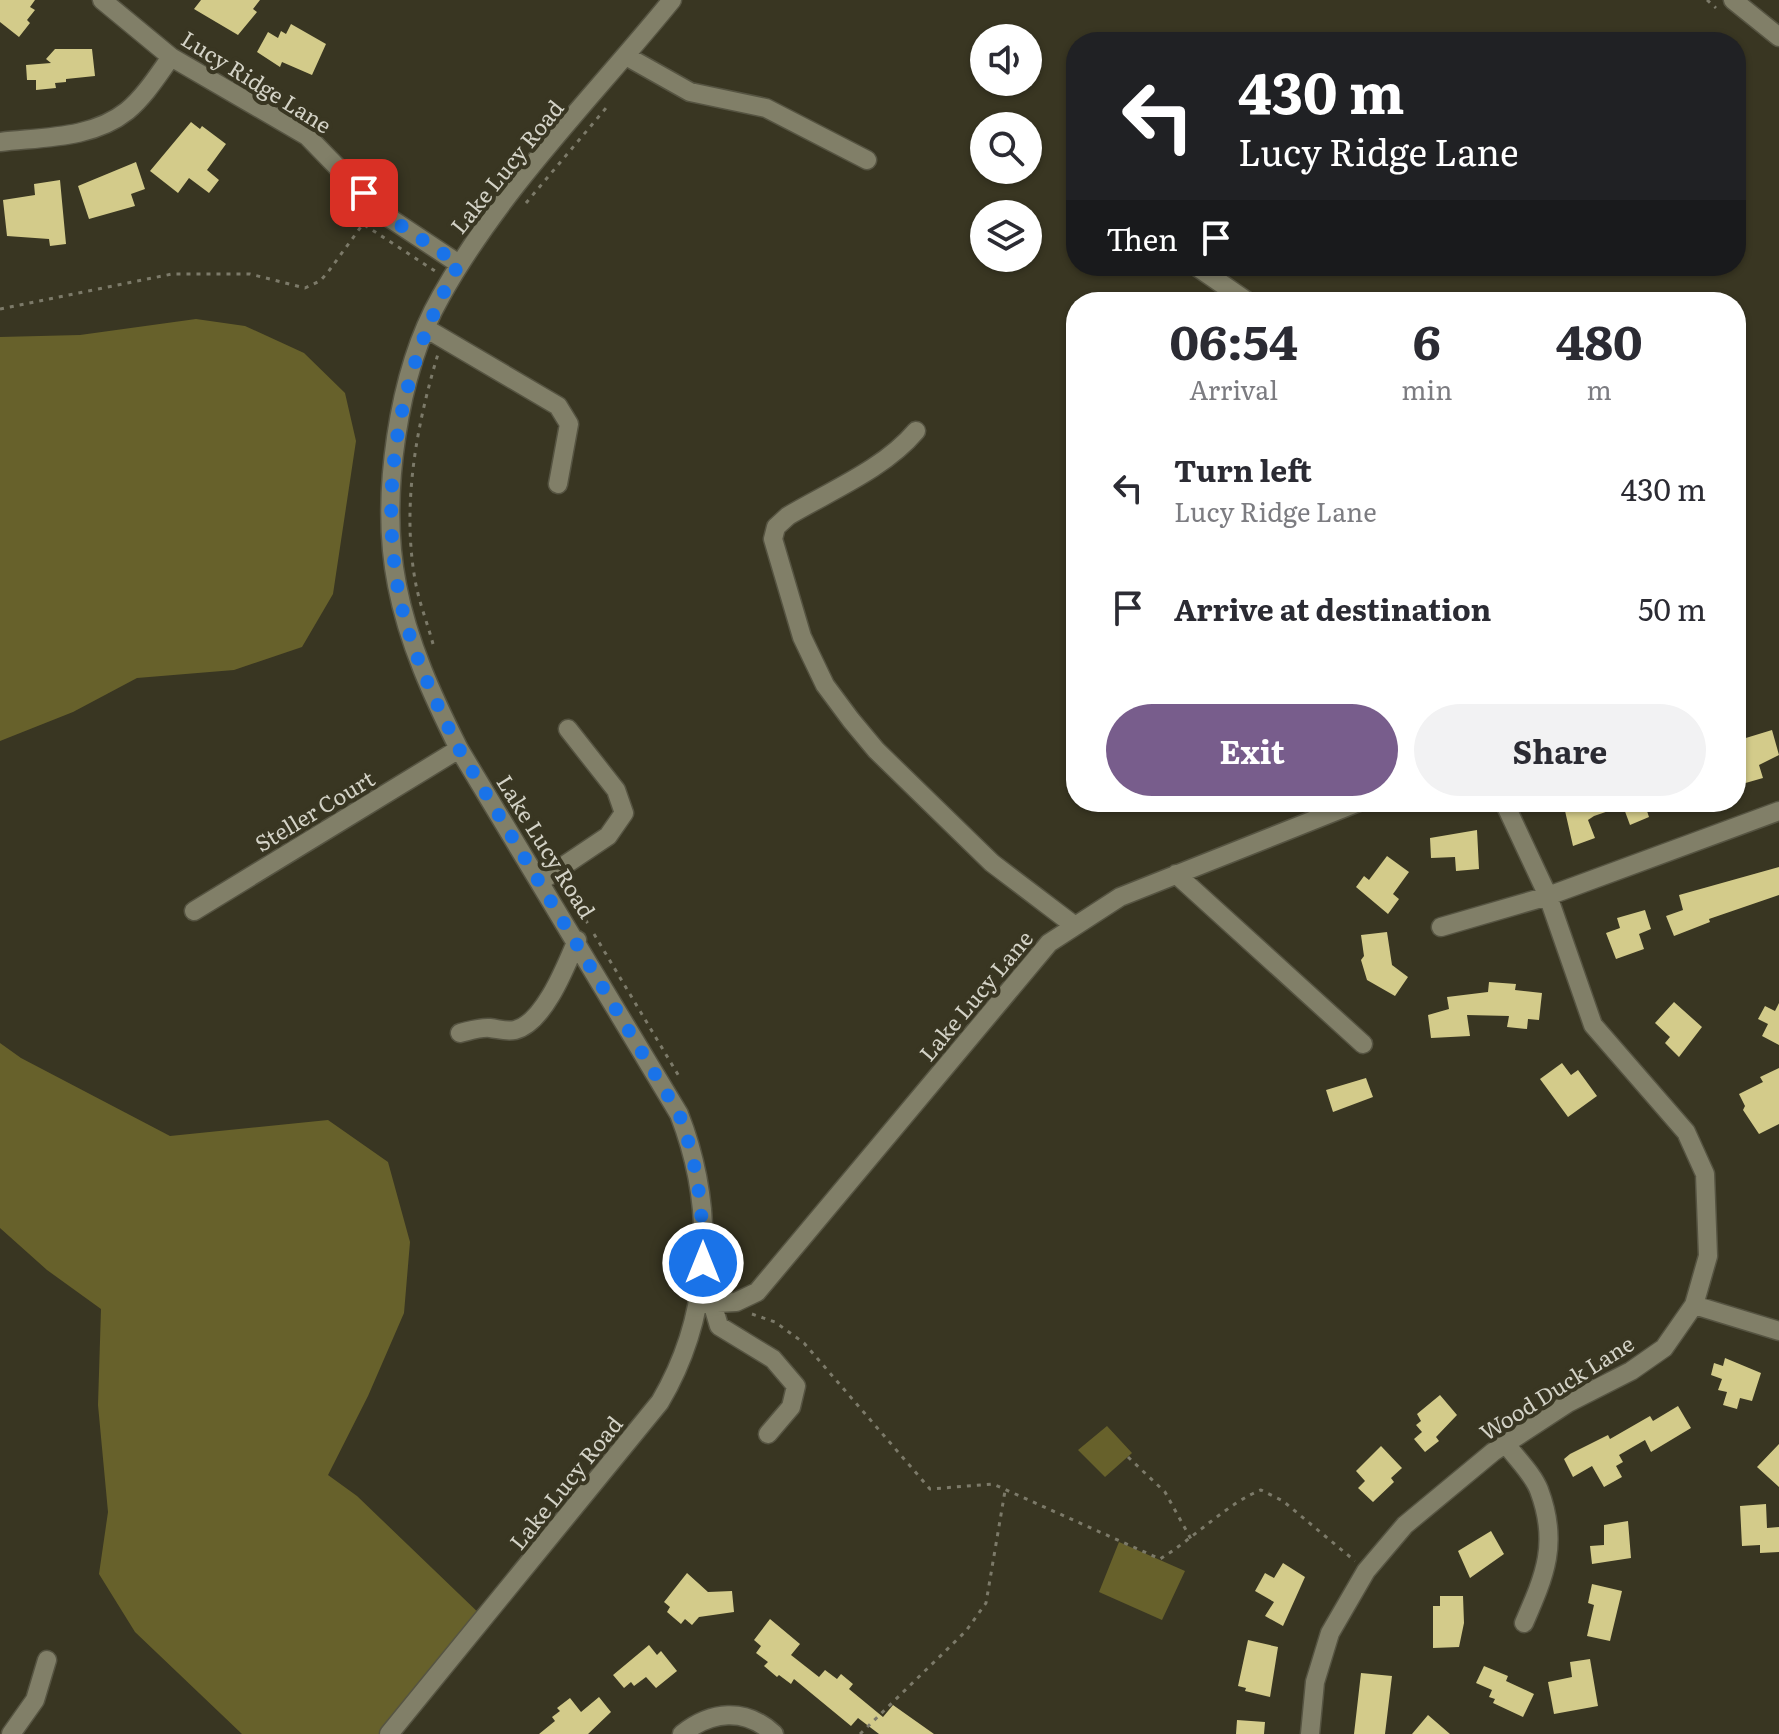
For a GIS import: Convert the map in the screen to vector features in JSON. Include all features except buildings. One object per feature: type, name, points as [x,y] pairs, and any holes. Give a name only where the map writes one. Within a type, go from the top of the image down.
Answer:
[{"type":"street","name":"Lucy Ridge Lane","points":[[102,0],[171,57],[307,136],[382,213],[455,271]]},
{"type":"street","name":"Lake Lucy Road","points":[[389,1734],[660,1402],[706,1305],[703,1223],[692,1147],[663,1083],[459,749],[433,698],[413,644],[397,584],[393,474],[411,372],[427,329],[455,271],[489,219],[672,0]]},
{"type":"street","points":[[1733,0],[1779,37]]},
{"type":"street","points":[[626,56],[690,92],[766,108],[867,160]]},
{"type":"street","points":[[0,142],[84,132],[106,123],[135,103],[171,57]]},
{"type":"street","points":[[1210,276],[1234,292]]},
{"type":"street","points":[[427,329],[558,406],[569,424],[558,484]]},
{"type":"street","points":[[916,431],[905,445],[876,465],[788,516],[776,527],[773,539],[802,637],[825,685],[876,750],[992,863],[1075,926]]},
{"type":"street","points":[[541,881],[608,836],[624,813],[616,790],[568,729]]},
{"type":"street","name":"Steller Court","points":[[194,911],[459,749]]},
{"type":"street","points":[[1441,927],[1548,896],[1779,811]]},
{"type":"street","name":"Lake Lucy Lane","points":[[706,1305],[736,1302],[757,1292],[1049,943],[1120,897],[1334,812]]},
{"type":"street","name":"Wood Duck Lane","points":[[1310,1734],[1315,1682],[1330,1633],[1366,1571],[1405,1525],[1506,1444],[1568,1403],[1631,1371],[1664,1348],[1694,1305],[1708,1256],[1705,1174],[1686,1132],[1593,1025],[1548,896],[1509,812]]},
{"type":"street","points":[[1176,874],[1363,1044]]},
{"type":"street","points":[[460,1033],[487,1027],[507,1031],[519,1029],[532,1020],[558,985],[577,940]]},
{"type":"street","points":[[706,1305],[719,1326],[773,1359],[796,1386],[791,1407],[768,1434]]},
{"type":"street","points":[[1694,1305],[1779,1331]]},
{"type":"street","points":[[1506,1444],[1539,1488],[1550,1544],[1547,1572],[1524,1623]]},
{"type":"street","points":[[11,1734],[35,1700],[47,1660]]},
{"type":"street","points":[[682,1734],[721,1714],[744,1716],[774,1734]]},
{"type":"path","points":[[0,309],[172,274],[204,277],[250,274],[305,288],[320,281],[363,224],[455,271]]},
{"type":"path","points":[[736,1302],[748,1312],[775,1322],[804,1343],[930,1489],[993,1484],[1160,1559],[1192,1540],[1243,1497],[1261,1490],[1283,1501],[1366,1571]]},
{"type":"path","points":[[1128,1457],[1165,1492],[1192,1540]]},
{"type":"path","points":[[860,1734],[966,1631],[986,1603],[1005,1489]]},
{"type":"shaded area","points":[[196,319],[245,326],[304,353],[345,393],[356,441],[333,594],[302,647],[234,670],[137,678],[73,712],[0,741],[0,337],[80,335]]},
{"type":"shaded area","points":[[0,1043],[21,1058],[170,1136],[328,1120],[388,1162],[410,1242],[404,1313],[368,1396],[328,1475],[357,1496],[484,1618],[389,1734],[242,1734],[135,1632],[99,1574],[108,1512],[98,1405],[101,1309],[47,1270],[0,1228]]},
{"type":"shaded area","points":[[1107,1426],[1132,1453],[1105,1477],[1078,1450]]},
{"type":"shaded area","points":[[1119,1542],[1185,1571],[1162,1620],[1099,1592]]},
{"type":"route","points":[[364,193],[382,213],[459,264],[439,299],[411,372],[393,474],[397,584],[413,644],[433,698],[459,749],[635,1036],[679,1114],[692,1147],[701,1188],[703,1263]]}]
